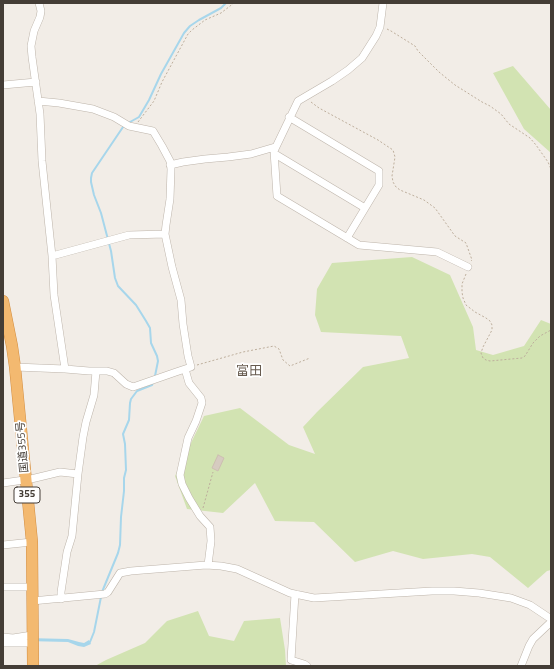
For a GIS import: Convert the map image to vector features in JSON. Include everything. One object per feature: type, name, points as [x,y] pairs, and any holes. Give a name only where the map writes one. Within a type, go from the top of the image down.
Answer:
[{"type":"highway","name":"国道355号","points":[[3,301],[6,326],[15,367],[32,542],[33,666]]},
{"type":"street","points":[[39,3],[41,11],[40,17],[34,31],[31,46],[40,114],[55,306],[65,369]]},
{"type":"street","points":[[383,3],[380,27],[362,58],[332,81],[298,100],[275,150],[276,196],[359,245],[437,252],[468,267]]},
{"type":"street","points":[[3,85],[36,82]]},
{"type":"street","points":[[38,101],[93,109],[114,117],[129,126],[154,131],[170,162],[170,199],[166,234],[172,267],[181,300],[188,356],[189,383],[201,398],[202,403],[188,438],[180,475],[182,484],[189,498],[200,516],[210,527],[211,541],[208,565]]},
{"type":"street","points":[[290,117],[378,171],[380,185],[347,238]]},
{"type":"street","points":[[170,165],[275,150],[365,208]]},
{"type":"street","points":[[52,256],[129,235],[166,234]]},
{"type":"street","points":[[15,367],[107,371],[114,373],[126,384],[133,386],[188,368]]},
{"type":"street","points":[[61,599],[67,552],[72,536],[78,474],[86,422],[94,395],[96,371]]},
{"type":"street","points":[[3,483],[26,480],[60,472],[78,474]]},
{"type":"street","points":[[3,545],[32,542]]},
{"type":"street","points":[[32,601],[105,594],[108,592],[120,573],[208,565],[236,569],[290,593],[314,598],[432,591],[479,593],[511,598],[530,605],[551,619]]},
{"type":"street","points":[[3,587],[32,587]]},
{"type":"street","points":[[295,594],[291,660],[307,666]]},
{"type":"street","points":[[521,666],[532,639],[551,622]]},
{"type":"street","points":[[3,637],[32,639]]},
{"type":"street","points":[[3,644],[32,639]]},
{"type":"path","points":[[135,127],[154,102],[162,82],[188,34],[204,20],[221,13],[234,3]]},
{"type":"path","points":[[380,27],[391,31],[415,46],[439,72],[456,85],[490,106],[501,114],[509,124],[530,138],[548,162],[551,169]]},
{"type":"path","points":[[304,97],[319,108],[389,146],[393,150],[395,157],[392,176],[396,187],[424,200],[435,208],[455,236],[466,243],[472,260],[462,284],[463,298],[466,305],[486,318],[492,325],[492,330],[481,353],[483,358],[490,361],[522,358],[540,336],[551,330]]},
{"type":"path","points":[[188,368],[243,352],[274,346],[279,349],[283,360],[290,366],[310,358]]},
{"type":"path","points":[[200,516],[213,472]]},
{"type":"green space","points":[[513,66],[551,110],[551,153],[524,129],[493,73]]},
{"type":"green space","points":[[412,257],[450,275],[473,327],[476,350],[493,355],[524,346],[541,320],[551,324],[551,570],[547,571],[528,588],[490,557],[472,554],[423,559],[393,551],[355,562],[314,522],[275,521],[255,483],[223,513],[187,509],[175,476],[204,416],[240,408],[289,445],[315,454],[303,427],[317,412],[363,367],[409,358],[401,336],[321,332],[315,315],[317,289],[332,263]]},
{"type":"green space","points":[[198,611],[209,636],[234,641],[244,621],[280,618],[286,666],[95,666],[145,643],[167,621]]},
{"type":"water","points":[[26,638],[68,639],[84,643],[89,640],[91,644],[84,647],[68,642],[26,641]]},
{"type":"building","points":[[218,455],[224,458],[218,471],[212,468]]},
{"type":"waterway","points":[[130,122],[139,117],[184,33],[190,26],[221,8],[226,3]]},
{"type":"waterway","points":[[123,127],[92,173],[91,182],[111,251],[115,278],[118,286],[136,305],[150,328],[151,343],[158,361],[155,376]]},
{"type":"waterway","points":[[102,592],[120,545],[124,478],[126,470],[123,434],[129,420],[130,403],[137,391],[152,385],[153,383]]},
{"type":"waterway","points":[[87,643],[90,642],[94,632],[101,597]]},
{"type":"district","name":"富田","points":[[249,372]]}]
